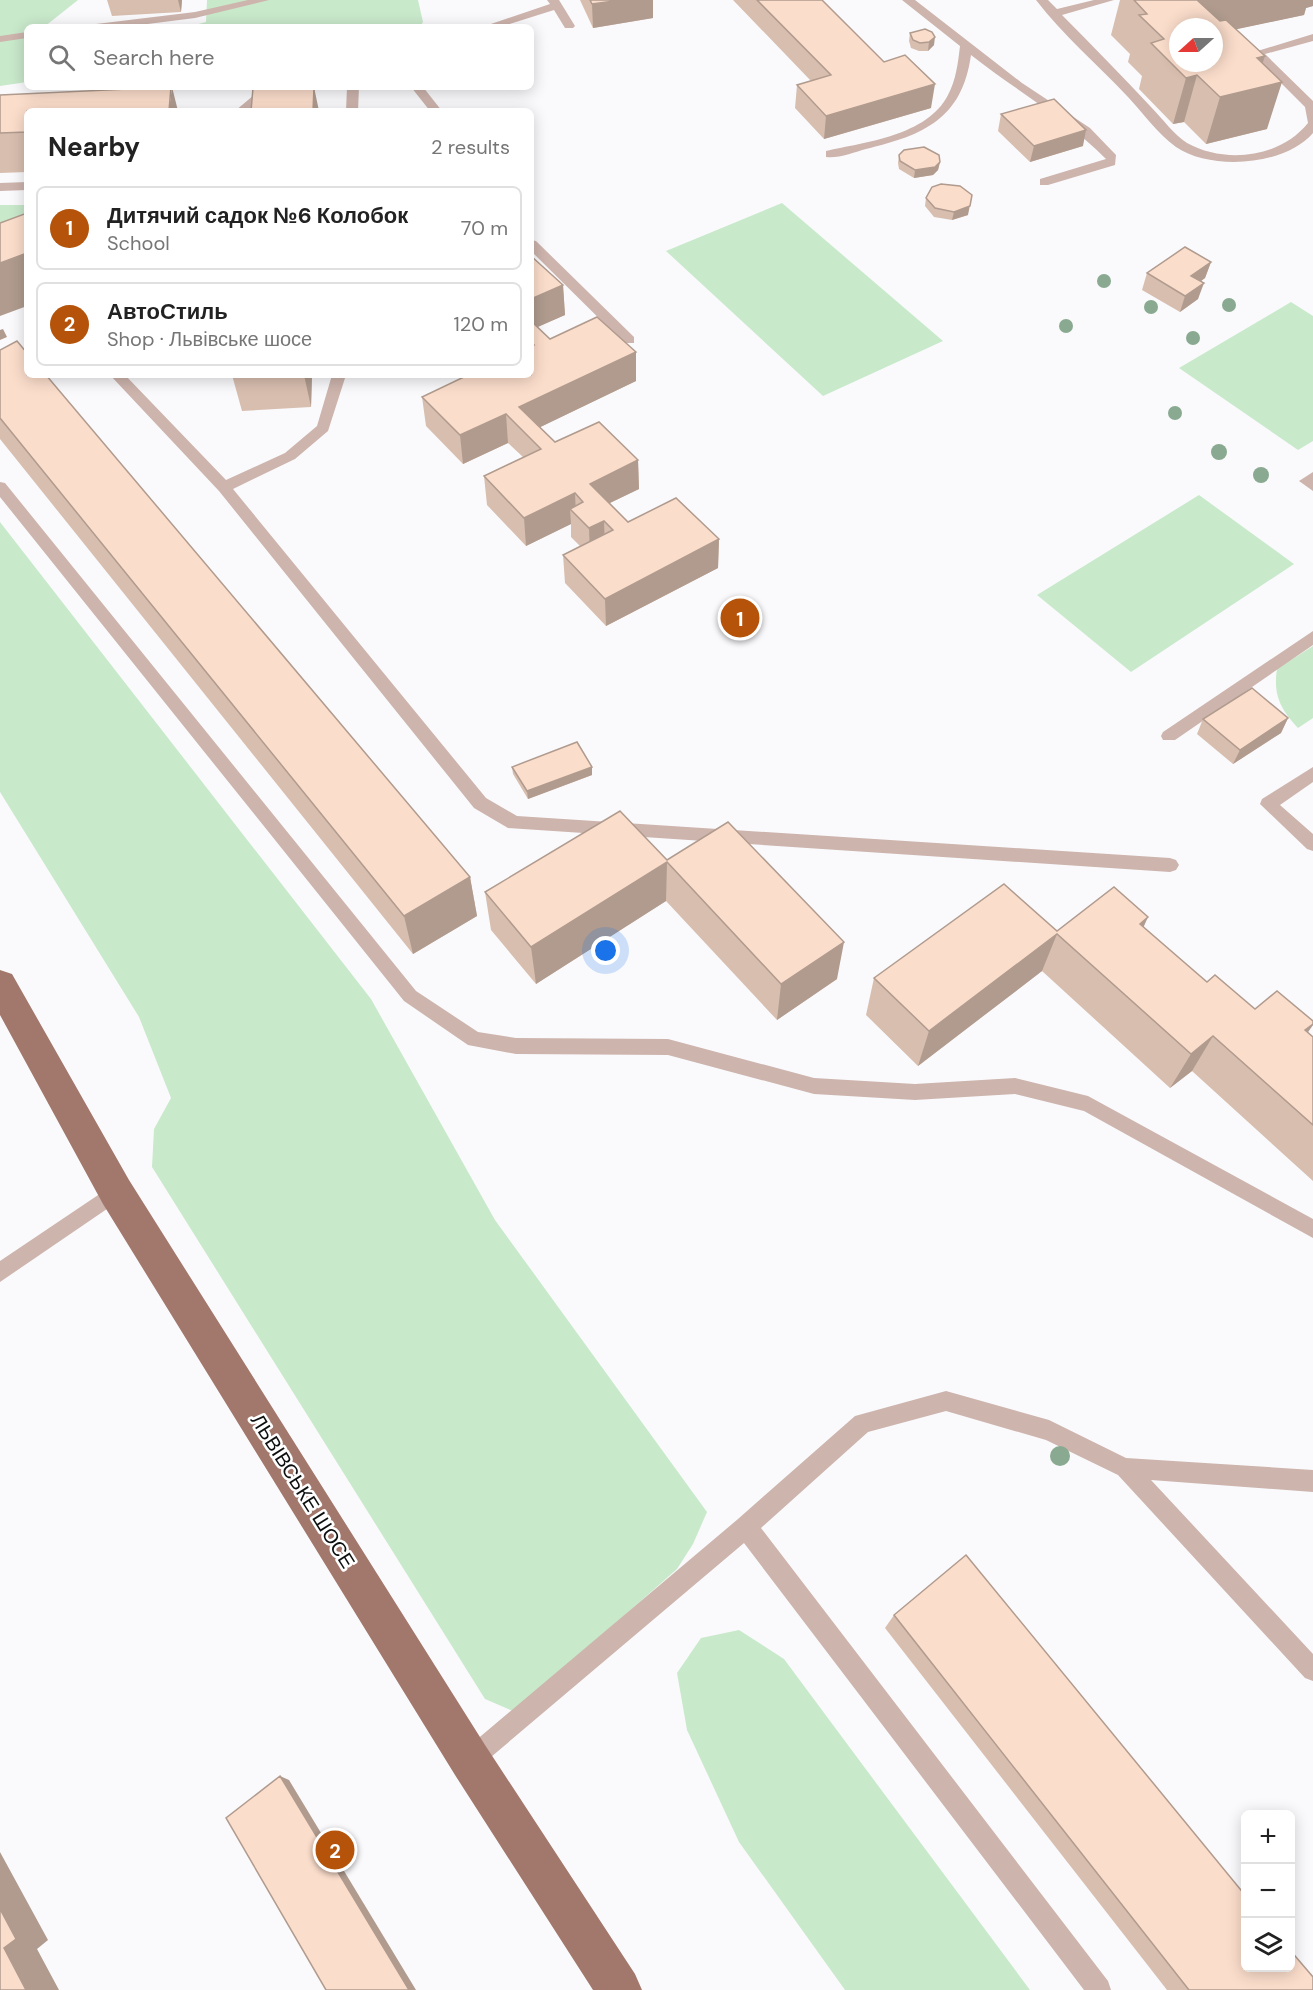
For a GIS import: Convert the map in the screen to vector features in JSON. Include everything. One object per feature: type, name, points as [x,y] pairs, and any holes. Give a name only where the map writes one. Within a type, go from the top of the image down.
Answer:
[{"type":"main road","name":"ЛЬВІВСЬКЕ ШОСЕ","points":[[0,984],[116,1192],[470,1760],[619,1990]]},
{"type":"lane","points":[[121,24],[195,15],[263,0]]},
{"type":"lane","points":[[908,0],[1018,86],[1086,131],[1112,158],[1112,162],[1044,182]]},
{"type":"lane","points":[[1042,0],[1180,144],[1198,154],[1232,159],[1274,153],[1298,141],[1313,124],[1311,105],[1257,53],[1313,37]]},
{"type":"lane","points":[[1055,13],[1108,0]]},
{"type":"lane","points":[[496,24],[555,3],[569,26]]},
{"type":"lane","points":[[0,39],[24,35]]},
{"type":"lane","points":[[830,154],[917,132],[939,117],[965,70],[966,46]]},
{"type":"lane","points":[[244,108],[272,93],[284,90]]},
{"type":"lane","points":[[352,108],[353,90]]},
{"type":"lane","points":[[419,90],[434,108]]},
{"type":"lane","points":[[0,187],[24,186]]},
{"type":"lane","points":[[534,247],[629,340]]},
{"type":"lane","points":[[120,378],[224,488],[480,803],[514,824],[1170,865]]},
{"type":"lane","points":[[224,488],[290,456],[323,428],[338,378]]},
{"type":"lane","points":[[1313,477],[1305,482],[1313,486]]},
{"type":"lane","points":[[0,487],[410,996],[474,1039],[516,1046],[668,1047],[814,1086],[915,1092],[1015,1086],[1088,1104],[1313,1229]]},
{"type":"lane","points":[[1169,736],[1313,637]]},
{"type":"lane","points":[[1313,773],[1268,804],[1313,844]]},
{"type":"lane","points":[[0,1273],[116,1192]]},
{"type":"lane","points":[[470,1760],[746,1527],[862,1423],[946,1401],[1049,1430],[1125,1468],[1313,1670]]},
{"type":"lane","points":[[1125,1468],[1313,1482]]},
{"type":"lane","points":[[746,1527],[1099,1990]]},
{"type":"green space","points":[[0,0],[78,0],[48,24],[24,24],[24,82],[0,86]]},
{"type":"green space","points":[[207,0],[418,0],[423,22],[422,24],[199,24],[206,22]]},
{"type":"green space","points":[[782,203],[943,341],[823,396],[666,251]]},
{"type":"green space","points":[[0,205],[24,205],[24,214],[0,223]]},
{"type":"green space","points":[[1291,302],[1313,316],[1313,441],[1298,450],[1179,368]]},
{"type":"green space","points":[[1199,495],[1294,564],[1131,672],[1037,595]]},
{"type":"green space","points":[[0,522],[371,999],[495,1220],[707,1512],[693,1544],[677,1569],[515,1712],[485,1699],[152,1167],[154,1129],[171,1098],[139,1017],[0,792]]},
{"type":"green space","points":[[1313,646],[1313,718],[1298,728],[1279,701],[1276,686],[1277,669]]},
{"type":"green space","points":[[739,1630],[784,1659],[1030,1990],[845,1990],[739,1842],[687,1730],[677,1673],[701,1638]]},
{"type":"building","points":[[590,0],[621,0],[592,4]]},
{"type":"building","points":[[757,0],[822,0],[884,62],[905,55],[935,84],[826,116],[797,85],[831,75]]},
{"type":"building","points":[[1134,0],[1197,0],[1217,18],[1169,18],[1169,61],[1151,43],[1164,39],[1139,15],[1147,14]]},
{"type":"building","points":[[1223,20],[1226,20],[1265,56],[1257,58],[1282,82],[1220,97],[1197,75],[1186,78],[1180,72],[1223,72]]},
{"type":"building","points":[[925,29],[932,32],[935,37],[929,42],[920,43],[913,40],[910,33]]},
{"type":"building","points":[[107,90],[171,90],[169,108],[24,108],[24,132],[0,133],[0,95]]},
{"type":"building","points":[[253,90],[314,90],[313,108],[251,108]]},
{"type":"building","points":[[1054,99],[1086,130],[1034,146],[1001,114]]},
{"type":"building","points":[[924,147],[939,155],[940,162],[935,167],[915,170],[900,161],[899,155],[904,150]]},
{"type":"building","points":[[941,184],[960,186],[972,195],[970,206],[954,212],[935,208],[926,198],[932,187]]},
{"type":"building","points":[[24,214],[24,254],[0,263],[0,223]]},
{"type":"building","points":[[1185,247],[1211,262],[1191,276],[1204,283],[1185,296],[1147,273]]},
{"type":"building","points":[[534,259],[563,285],[534,298]]},
{"type":"building","points":[[597,317],[636,352],[519,407],[555,442],[599,422],[638,460],[590,484],[628,522],[676,498],[719,539],[605,599],[563,555],[613,530],[604,521],[589,528],[570,509],[583,502],[575,493],[524,518],[484,476],[541,449],[506,414],[460,435],[422,397],[462,378],[534,378],[534,324],[550,339]]},
{"type":"building","points":[[17,341],[24,349],[24,378],[49,378],[470,877],[404,916],[0,418],[0,350]]},
{"type":"building","points":[[1252,688],[1288,718],[1240,750],[1203,719]]},
{"type":"building","points":[[577,742],[592,767],[527,791],[512,767]]},
{"type":"building","points":[[620,811],[667,860],[728,822],[844,942],[781,984],[667,862],[531,947],[485,892]]},
{"type":"building","points":[[1004,884],[1057,931],[1114,887],[1148,917],[1140,924],[1207,982],[1215,975],[1255,1009],[1277,991],[1313,1021],[1313,1024],[1305,1030],[1313,1037],[1313,1125],[1213,1036],[1191,1054],[1057,934],[929,1031],[874,978]]},
{"type":"building","points":[[966,1555],[1241,1890],[1241,1972],[1295,1972],[1295,1956],[1313,1977],[1313,1990],[1189,1990],[894,1615]]},
{"type":"building","points":[[280,1776],[409,1990],[326,1990],[226,1818]]},
{"type":"building","points":[[0,1909],[16,1939],[4,1948],[26,1990],[0,1990]]},
{"type":"place","name":"Дитячий садок №6 Колобок","points":[[740,618]]},
{"type":"place","name":"АвтоСтиль","points":[[335,1850]]}]
